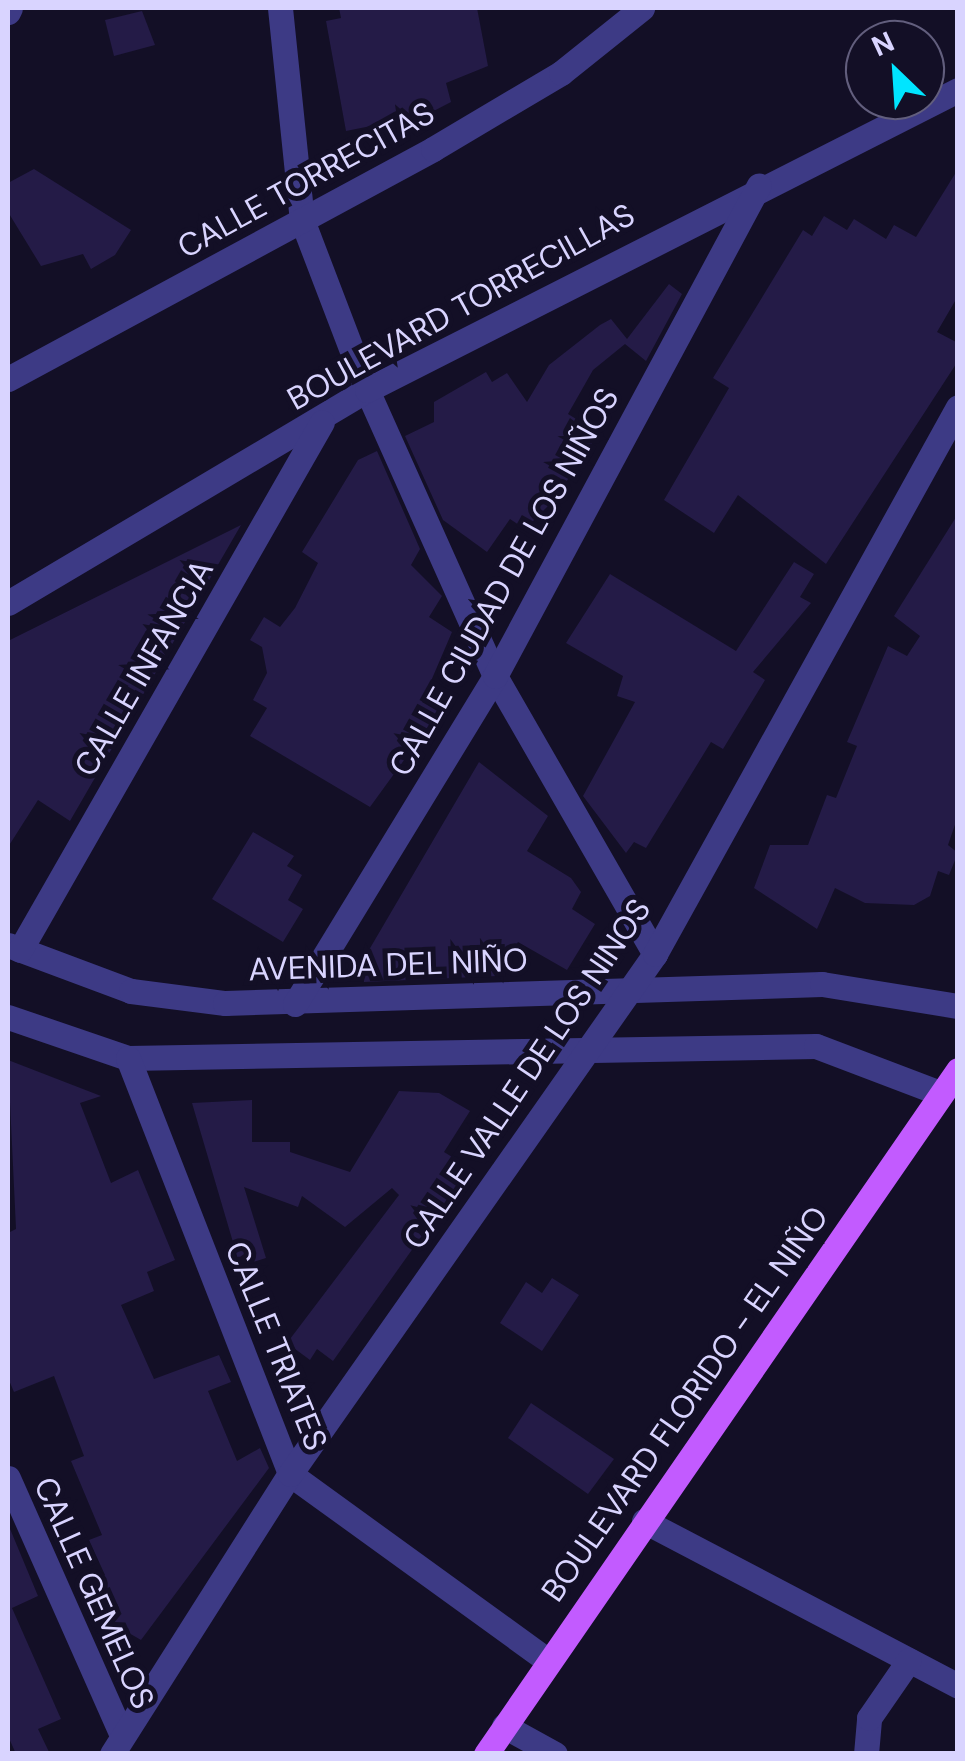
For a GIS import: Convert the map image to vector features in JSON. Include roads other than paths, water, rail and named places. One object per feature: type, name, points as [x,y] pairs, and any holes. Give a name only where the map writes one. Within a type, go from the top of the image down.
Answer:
[{"type":"main road","name":"BOULEVARD FLORIDO - EL NIÑO","points":[[486,1754],[958,1070]]},
{"type":"street","points":[[280,8],[302,220],[367,390],[495,676],[655,954]]},
{"type":"street","name":"CALLE TORRECITAS","points":[[9,373],[302,220],[561,73],[635,16]]},
{"type":"street","name":"BOULEVARD TORRECILLAS","points":[[8,603],[367,390],[759,184],[958,90]]},
{"type":"street","name":"CALLE CIUDAD DE LOS NIÑOS","points":[[295,1004],[495,676],[759,184]]},
{"type":"street","name":"CALLE VALLE DE LOS NINOS","points":[[117,1744],[290,1474],[655,954],[958,407]]},
{"type":"street","name":"CALLE INFANCIA","points":[[14,947],[324,418]]},
{"type":"street","name":"AVENIDA DEL NIÑO","points":[[14,947],[131,991],[295,1004],[822,984],[958,1006]]},
{"type":"street","points":[[8,1017],[128,1058],[816,1046],[940,1093]]},
{"type":"street","name":"CALLE TRIATES","points":[[128,1058],[290,1474],[548,1661]]},
{"type":"street","name":"CALLE GEMELOS","points":[[8,1478],[117,1744]]},
{"type":"street","points":[[644,1521],[958,1686]]},
{"type":"street","points":[[866,1754],[869,1718],[909,1660]]},
{"type":"street","points":[[504,1726],[555,1754]]}]
